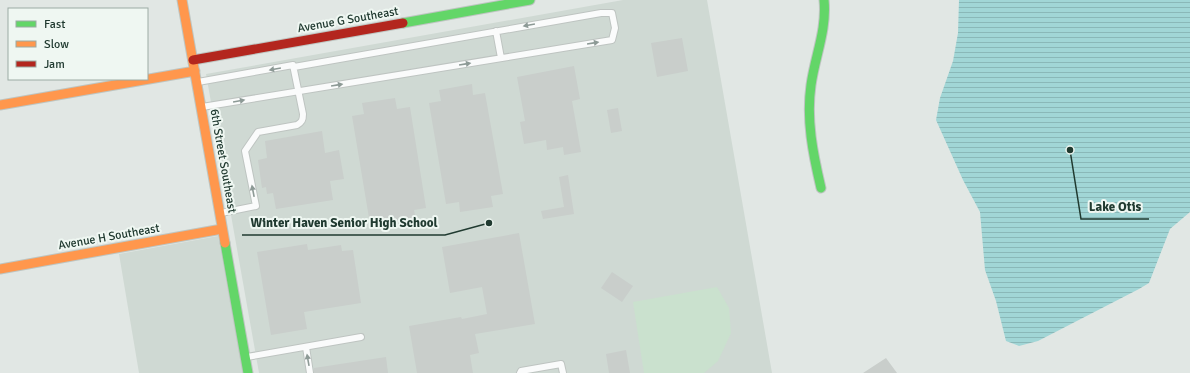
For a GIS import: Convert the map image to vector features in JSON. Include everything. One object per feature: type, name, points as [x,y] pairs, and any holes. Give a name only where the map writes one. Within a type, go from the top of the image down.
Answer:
[{"type":"street","name":"6th Street Southeast","points":[[182,0],[248,373]]},
{"type":"street","name":"Avenue G Southeast","points":[[193,60],[530,0]]},
{"type":"street","points":[[821,188],[809,130],[808,116],[811,84],[825,25],[826,8],[824,0]]},
{"type":"street","points":[[148,79],[195,71]]},
{"type":"street","points":[[0,105],[143,80]]},
{"type":"street","name":"Avenue H Southeast","points":[[0,269],[222,229]]},
{"type":"lane","points":[[196,83],[601,13],[612,13],[613,17],[615,28],[612,40],[201,108]]},
{"type":"lane","points":[[496,31],[502,58]]},
{"type":"lane","points":[[220,213],[256,206],[245,151],[258,132],[297,125],[302,122],[303,119],[294,67]]},
{"type":"lane","points":[[245,358],[361,337]]},
{"type":"lane","points":[[306,347],[310,373]]},
{"type":"lane","points":[[520,373],[521,371],[561,364],[563,373]]},
{"type":"shaded area","points":[[623,0],[707,0],[772,373],[259,373],[206,74]]},
{"type":"shaded area","points":[[218,236],[243,373],[139,373],[119,254]]},
{"type":"green space","points":[[717,287],[729,308],[731,333],[718,361],[704,373],[644,373],[633,302]]},
{"type":"water","points":[[959,0],[1190,0],[1190,212],[1170,229],[1149,283],[1038,341],[1019,346],[1006,341],[996,301],[985,270],[980,212],[963,180],[936,120],[940,98],[953,61],[958,33]]},
{"type":"building","points":[[682,38],[688,71],[657,77],[651,43]]},
{"type":"building","points":[[574,66],[580,99],[572,101],[581,152],[564,155],[563,147],[547,150],[546,140],[524,144],[520,122],[525,121],[517,77]]},
{"type":"building","points":[[472,84],[473,95],[485,93],[503,194],[491,196],[493,207],[460,212],[459,202],[446,204],[429,103],[441,101],[439,90]]},
{"type":"building","points":[[395,98],[397,109],[410,107],[426,208],[414,210],[416,221],[384,226],[382,216],[369,218],[352,116],[364,114],[362,103]]},
{"type":"building","points":[[618,108],[622,131],[611,133],[607,110]]},
{"type":"building","points":[[322,131],[325,153],[339,150],[344,179],[330,181],[333,200],[276,209],[273,193],[267,194],[266,187],[262,188],[258,160],[267,158],[265,141]]},
{"type":"building","points":[[568,175],[574,214],[543,219],[541,211],[564,207],[559,177]]},
{"type":"building","points":[[519,233],[535,324],[475,334],[479,353],[470,355],[473,373],[417,373],[409,326],[487,314],[482,287],[450,293],[442,247]]},
{"type":"building","points":[[307,244],[308,250],[341,245],[342,251],[353,250],[361,303],[304,312],[307,329],[271,335],[257,252]]},
{"type":"building","points":[[612,272],[633,286],[622,302],[601,288]]},
{"type":"building","points":[[626,350],[630,373],[609,373],[606,354]]},
{"type":"building","points":[[386,357],[388,373],[314,373],[314,368]]},
{"type":"building","points":[[886,358],[897,373],[863,373]]},
{"type":"traffic: fast","points":[[403,23],[530,0]]},
{"type":"traffic: fast","points":[[821,188],[813,150],[809,111],[811,85],[824,22],[824,0]]},
{"type":"traffic: fast","points":[[225,243],[248,373]]},
{"type":"traffic: slow","points":[[182,0],[225,243]]},
{"type":"traffic: slow","points":[[148,79],[195,71]]},
{"type":"traffic: slow","points":[[0,105],[143,80]]},
{"type":"traffic: slow","points":[[0,269],[222,229]]},
{"type":"traffic: jam","points":[[193,60],[403,23]]},
{"type":"place","name":"Lake Otis","points":[[1070,150]]},
{"type":"place","name":"Winter Haven Senior High School","points":[[489,223]]}]
